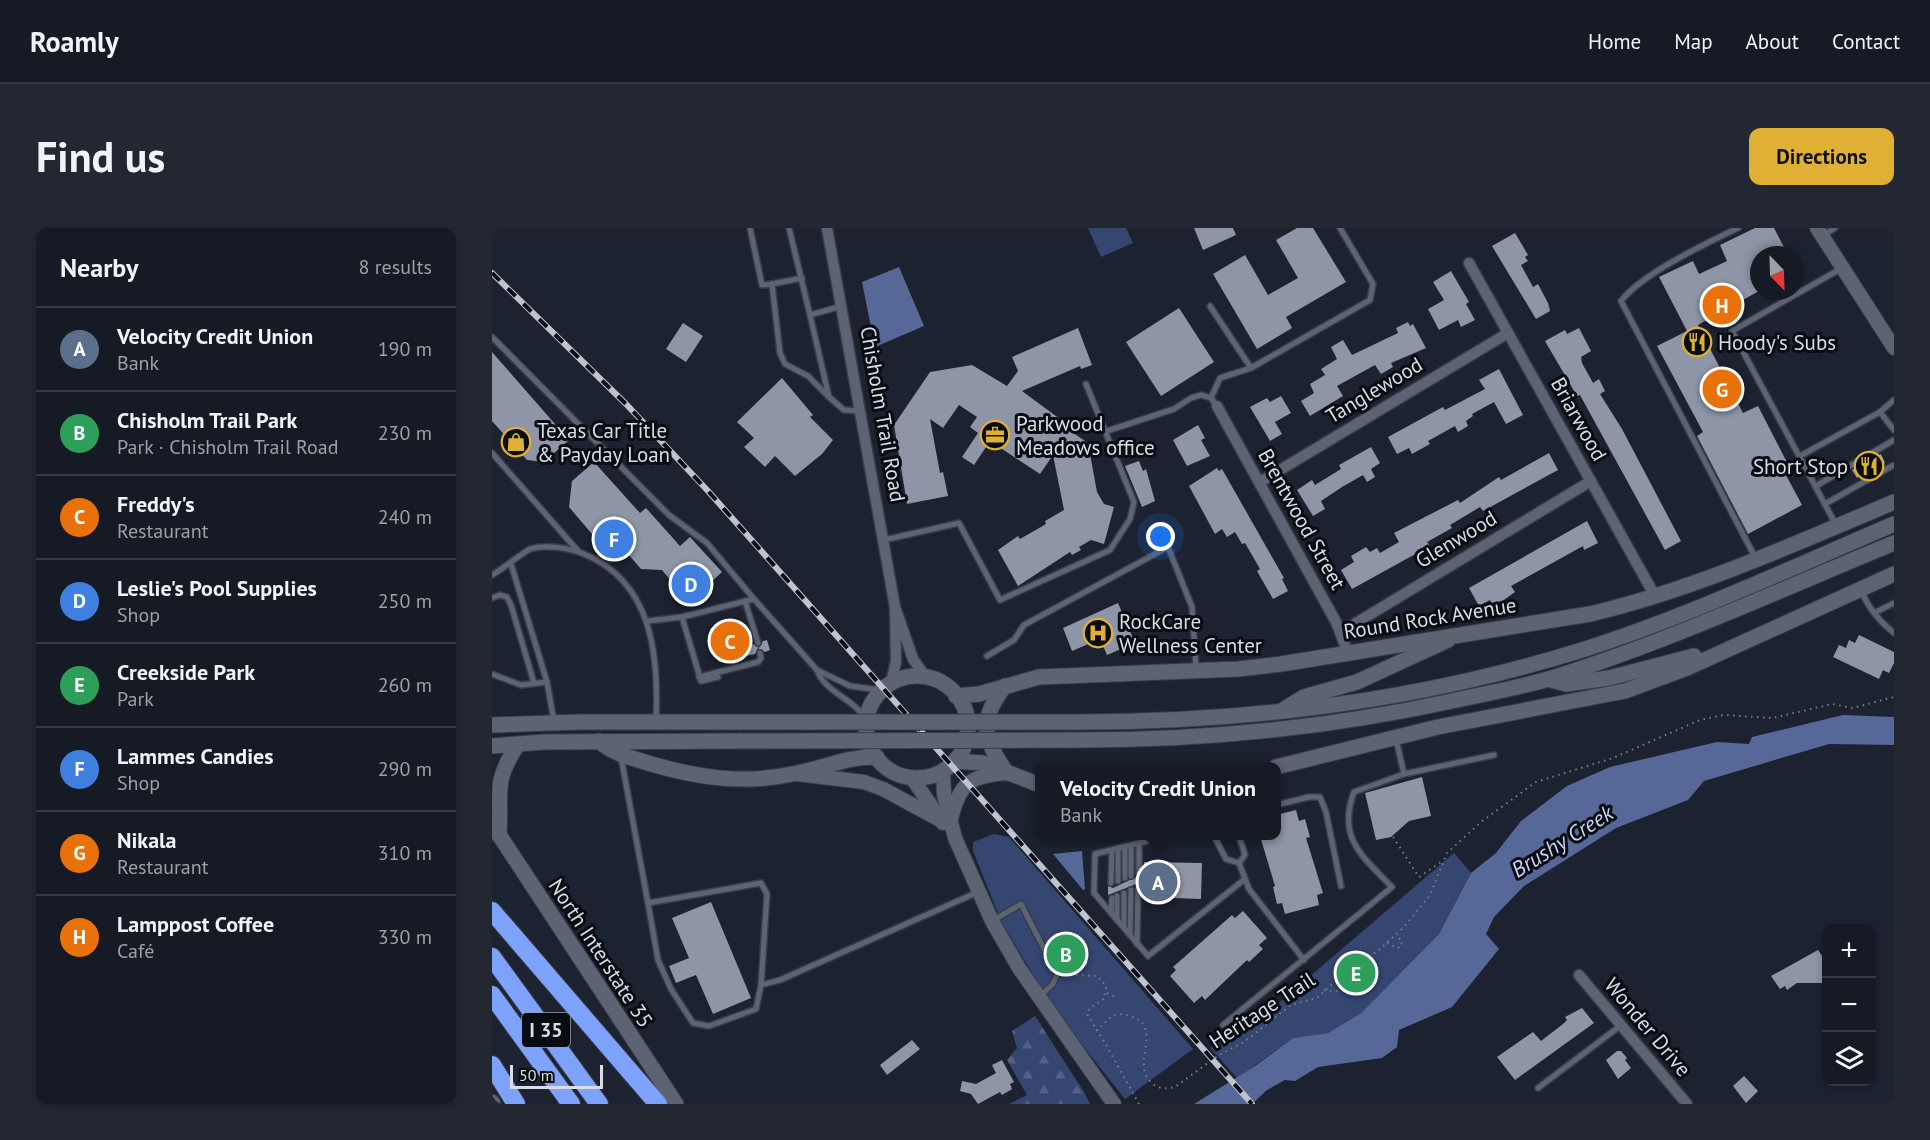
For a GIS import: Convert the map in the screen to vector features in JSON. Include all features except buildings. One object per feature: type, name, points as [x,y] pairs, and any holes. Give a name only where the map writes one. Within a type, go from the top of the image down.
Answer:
[{"type":"highway","points":[[492,911],[658,1104]]},
{"type":"highway","name":"I 35","points":[[492,957],[599,1104]]},
{"type":"highway","name":"I 35","points":[[492,995],[571,1104]]},
{"type":"highway","points":[[492,1065],[516,1104]]},
{"type":"main road","name":"Round Rock Avenue","points":[[956,696],[979,694],[1039,677],[1196,671],[1271,665],[1590,614],[1655,596],[1756,559],[1894,502]]},
{"type":"main road","points":[[492,725],[529,722],[1152,722],[1279,712],[1406,694],[1491,675],[1572,652],[1704,605],[1894,524]]},
{"type":"main road","points":[[492,746],[598,741],[1066,740],[1211,737],[1330,723],[1410,710],[1548,679],[1694,627],[1894,543]]},
{"type":"main road","points":[[1281,766],[1396,738],[1625,691],[1659,680],[1735,647],[1894,574]]},
{"type":"main road","points":[[1279,712],[1304,697],[1357,682],[1456,636]]},
{"type":"main road","points":[[1548,679],[1566,684],[1609,678],[1707,652],[1735,647]]},
{"type":"main road","points":[[909,676],[926,676],[941,682],[956,696],[964,710],[967,727],[964,743],[955,761],[943,771],[927,777],[912,778],[892,771],[877,757],[870,746],[866,723],[871,704],[885,686],[909,676]]},
{"type":"main road","points":[[1005,686],[988,712],[986,727],[994,755],[1007,773]]},
{"type":"main road","points":[[492,717],[515,718],[529,722]]},
{"type":"main road","points":[[598,741],[612,752],[712,779],[755,780],[797,774],[854,758],[877,757]]},
{"type":"main road","points":[[496,829],[500,819],[494,797],[494,782],[504,759],[518,744]]},
{"type":"main road","points":[[955,761],[983,763],[1035,783]]},
{"type":"main road","name":"North Interstate 35","points":[[496,829],[676,1104]]},
{"type":"street","name":"Chisholm Trail Road","points":[[827,228],[895,607],[896,662],[885,686]]},
{"type":"street","points":[[1820,232],[1894,348]]},
{"type":"street","name":"Briarwood","points":[[1469,263],[1655,596]]},
{"type":"street","name":"Tanglewood","points":[[1260,482],[1508,333]]},
{"type":"street","name":"Brentwood Street","points":[[1214,402],[1341,632],[1348,653]]},
{"type":"street","name":"Glenwood","points":[[1341,632],[1592,481]]},
{"type":"street","name":"Chisholm Trail Road","points":[[895,607],[913,659],[926,676]]},
{"type":"street","points":[[943,771],[946,820]]},
{"type":"street","points":[[946,820],[957,797],[968,782],[988,775],[1007,773]]},
{"type":"street","points":[[797,774],[864,782],[946,820]]},
{"type":"street","points":[[912,778],[946,820],[993,921],[1019,968],[1114,1104]]},
{"type":"street","name":"Wonder Drive","points":[[1579,975],[1687,1104]]},
{"type":"lane","points":[[750,228],[762,285],[802,278]]},
{"type":"lane","points":[[789,228],[829,397]]},
{"type":"lane","points":[[1107,431],[1174,409],[1191,398],[1201,395],[1214,402],[1220,378],[1251,368],[1370,300],[1373,284],[1340,228]]},
{"type":"lane","points":[[1738,228],[1647,278],[1629,290],[1621,300],[1756,559]]},
{"type":"lane","points":[[1820,232],[1835,228]]},
{"type":"lane","points":[[1837,526],[1732,331],[1843,268]]},
{"type":"lane","points":[[772,284],[780,353],[785,364],[808,376],[844,410],[861,411]]},
{"type":"lane","points":[[810,315],[842,306]]},
{"type":"lane","points":[[1210,306],[1251,368]]},
{"type":"lane","points":[[492,337],[669,516],[707,543],[830,688],[857,707],[866,723]]},
{"type":"lane","points":[[884,540],[959,523],[1000,600],[1110,550],[1130,519],[1134,502],[1086,384]]},
{"type":"lane","points":[[1800,456],[1880,412],[1892,402],[1894,410]]},
{"type":"lane","points":[[1880,412],[1894,430]]},
{"type":"lane","points":[[1816,486],[1894,440]]},
{"type":"lane","points":[[492,453],[579,552]]},
{"type":"lane","points":[[1825,504],[1894,465]]},
{"type":"lane","points":[[987,656],[1014,640],[1024,625],[1168,547],[1192,607],[1196,671]]},
{"type":"lane","points":[[492,575],[531,549],[561,548],[579,552],[602,562],[618,574],[642,606],[648,621],[656,668],[656,722]]},
{"type":"lane","points":[[511,564],[547,682],[554,722]]},
{"type":"lane","points":[[1860,589],[1874,614],[1894,633]]},
{"type":"lane","points":[[492,598],[500,595],[507,597],[512,605],[534,683]]},
{"type":"lane","points":[[648,621],[682,617],[754,598]]},
{"type":"lane","points":[[745,601],[758,643]]},
{"type":"lane","points":[[1874,614],[1894,603]]},
{"type":"lane","points":[[682,617],[700,681],[718,677]]},
{"type":"lane","points":[[699,677],[758,662],[761,658],[760,653]]},
{"type":"lane","points":[[817,670],[850,686],[885,686]]},
{"type":"lane","points":[[492,674],[521,685],[547,682]]},
{"type":"lane","points":[[1396,738],[1404,774]]},
{"type":"lane","points":[[621,755],[658,960],[671,989],[693,1023],[709,1026],[756,1009],[761,985],[767,894],[761,883],[648,903]]},
{"type":"lane","points":[[1223,1025],[1392,887],[1357,851],[1347,812],[1354,792],[1404,774],[1494,755]]},
{"type":"lane","points":[[1281,804],[1309,797],[1320,797],[1326,812],[1341,886]]},
{"type":"lane","points":[[1151,840],[1095,854],[1094,893],[1148,956],[1245,879]]},
{"type":"lane","points":[[1216,840],[1226,859],[1239,863]]},
{"type":"lane","points":[[1239,863],[1245,855],[1240,840]]},
{"type":"lane","points":[[1139,843],[1139,874]]},
{"type":"lane","points":[[1121,848],[1128,877]]},
{"type":"lane","points":[[1118,881],[1121,848]]},
{"type":"lane","points":[[1111,883],[1121,848]]},
{"type":"lane","points":[[1239,863],[1249,889],[1304,960]]},
{"type":"lane","points":[[1137,944],[1138,888]]},
{"type":"lane","points":[[1130,935],[1131,890]]},
{"type":"lane","points":[[761,985],[780,980],[980,892]]},
{"type":"lane","points":[[1124,893],[1124,928]]},
{"type":"lane","points":[[1111,913],[1114,897],[1117,920]]},
{"type":"lane","points":[[993,921],[1021,904],[1057,974]]},
{"type":"lane","points":[[1039,997],[1053,984],[1057,974],[1072,966],[1072,959],[1068,953],[1050,960]]},
{"type":"lane","points":[[1538,1088],[1620,1026]]},
{"type":"path","name":"Heritage Trail","points":[[1097,1030],[1112,1016],[1121,1014],[1138,1020],[1147,1032],[1148,1040],[1142,1066],[1143,1074],[1154,1086],[1166,1089],[1187,1080],[1291,1005],[1317,998],[1352,966],[1387,943],[1430,895],[1447,853],[1481,822],[1536,782],[1613,758],[1700,720],[1723,715],[1773,718],[1832,704],[1852,708],[1894,697]]},
{"type":"path","points":[[1393,837],[1419,877],[1444,860]]},
{"type":"path","points":[[1387,943],[1397,948],[1401,947],[1402,942],[1396,934]]},
{"type":"path","points":[[1324,990],[1333,992],[1343,988],[1350,980],[1352,966]]},
{"type":"path","points":[[1068,970],[1083,977],[1097,976],[1105,982],[1107,993],[1100,1003],[1089,1009],[1088,1014],[1139,1104]]},
{"type":"path","points":[[1107,993],[1116,997]]},
{"type":"green space","points":[[1088,228],[1126,228],[1133,243],[1101,257]]},
{"type":"green space","points":[[994,834],[1009,837],[1193,1049],[1125,1099],[1071,1031],[1041,988],[1001,921],[973,851],[973,842]]},
{"type":"green space","points":[[1454,853],[1471,873],[1439,934],[1361,1013],[1328,1033],[1293,1038],[1237,1078],[1210,1048],[1237,1027],[1246,1031]]},
{"type":"green space","points":[[1035,1016],[1090,1104],[1009,1104],[1027,1095],[1007,1060],[1017,1048],[1012,1031]]},
{"type":"water","points":[[899,267],[924,326],[875,347],[862,282]]},
{"type":"water","name":"Brushy Creek","points":[[1843,715],[1894,717],[1894,745],[1829,744],[1704,781],[1688,800],[1616,828],[1524,886],[1494,917],[1486,934],[1499,949],[1452,1007],[1399,1030],[1397,1047],[1382,1058],[1318,1067],[1295,1081],[1285,1080],[1267,1090],[1252,1104],[1194,1104],[1255,1066],[1293,1038],[1328,1033],[1361,1013],[1439,934],[1471,873],[1496,853],[1521,821],[1567,786],[1610,767],[1717,742],[1749,744],[1752,737]]},
{"type":"water","points":[[1082,851],[1085,889],[1083,890],[1053,854]]},
{"type":"railway","points":[[492,273],[626,404],[708,491],[1252,1104]]},
{"type":"place","name":"Lamppost Coffee","points":[[1722,305]]},
{"type":"place","name":"Hoody's Subs","points":[[1697,342]]},
{"type":"place","name":"Nikala","points":[[1722,389]]},
{"type":"place","name":"Parkwood Meadows office","points":[[995,435]]},
{"type":"place","name":"Texas Car Title & Payday Loan","points":[[516,442]]},
{"type":"place","name":"Short Stop","points":[[1869,466]]},
{"type":"place","name":"Lammes Candies","points":[[614,539]]},
{"type":"place","name":"Leslie's Pool Supplies","points":[[691,584]]},
{"type":"place","name":"RockCare Wellness Center","points":[[1098,633]]},
{"type":"place","name":"Freddy's","points":[[730,641]]},
{"type":"place","name":"Velocity Credit Union","points":[[1158,882]]},
{"type":"place","name":"Chisholm Trail Park","points":[[1066,954]]},
{"type":"place","name":"Creekside Park","points":[[1356,973]]}]
